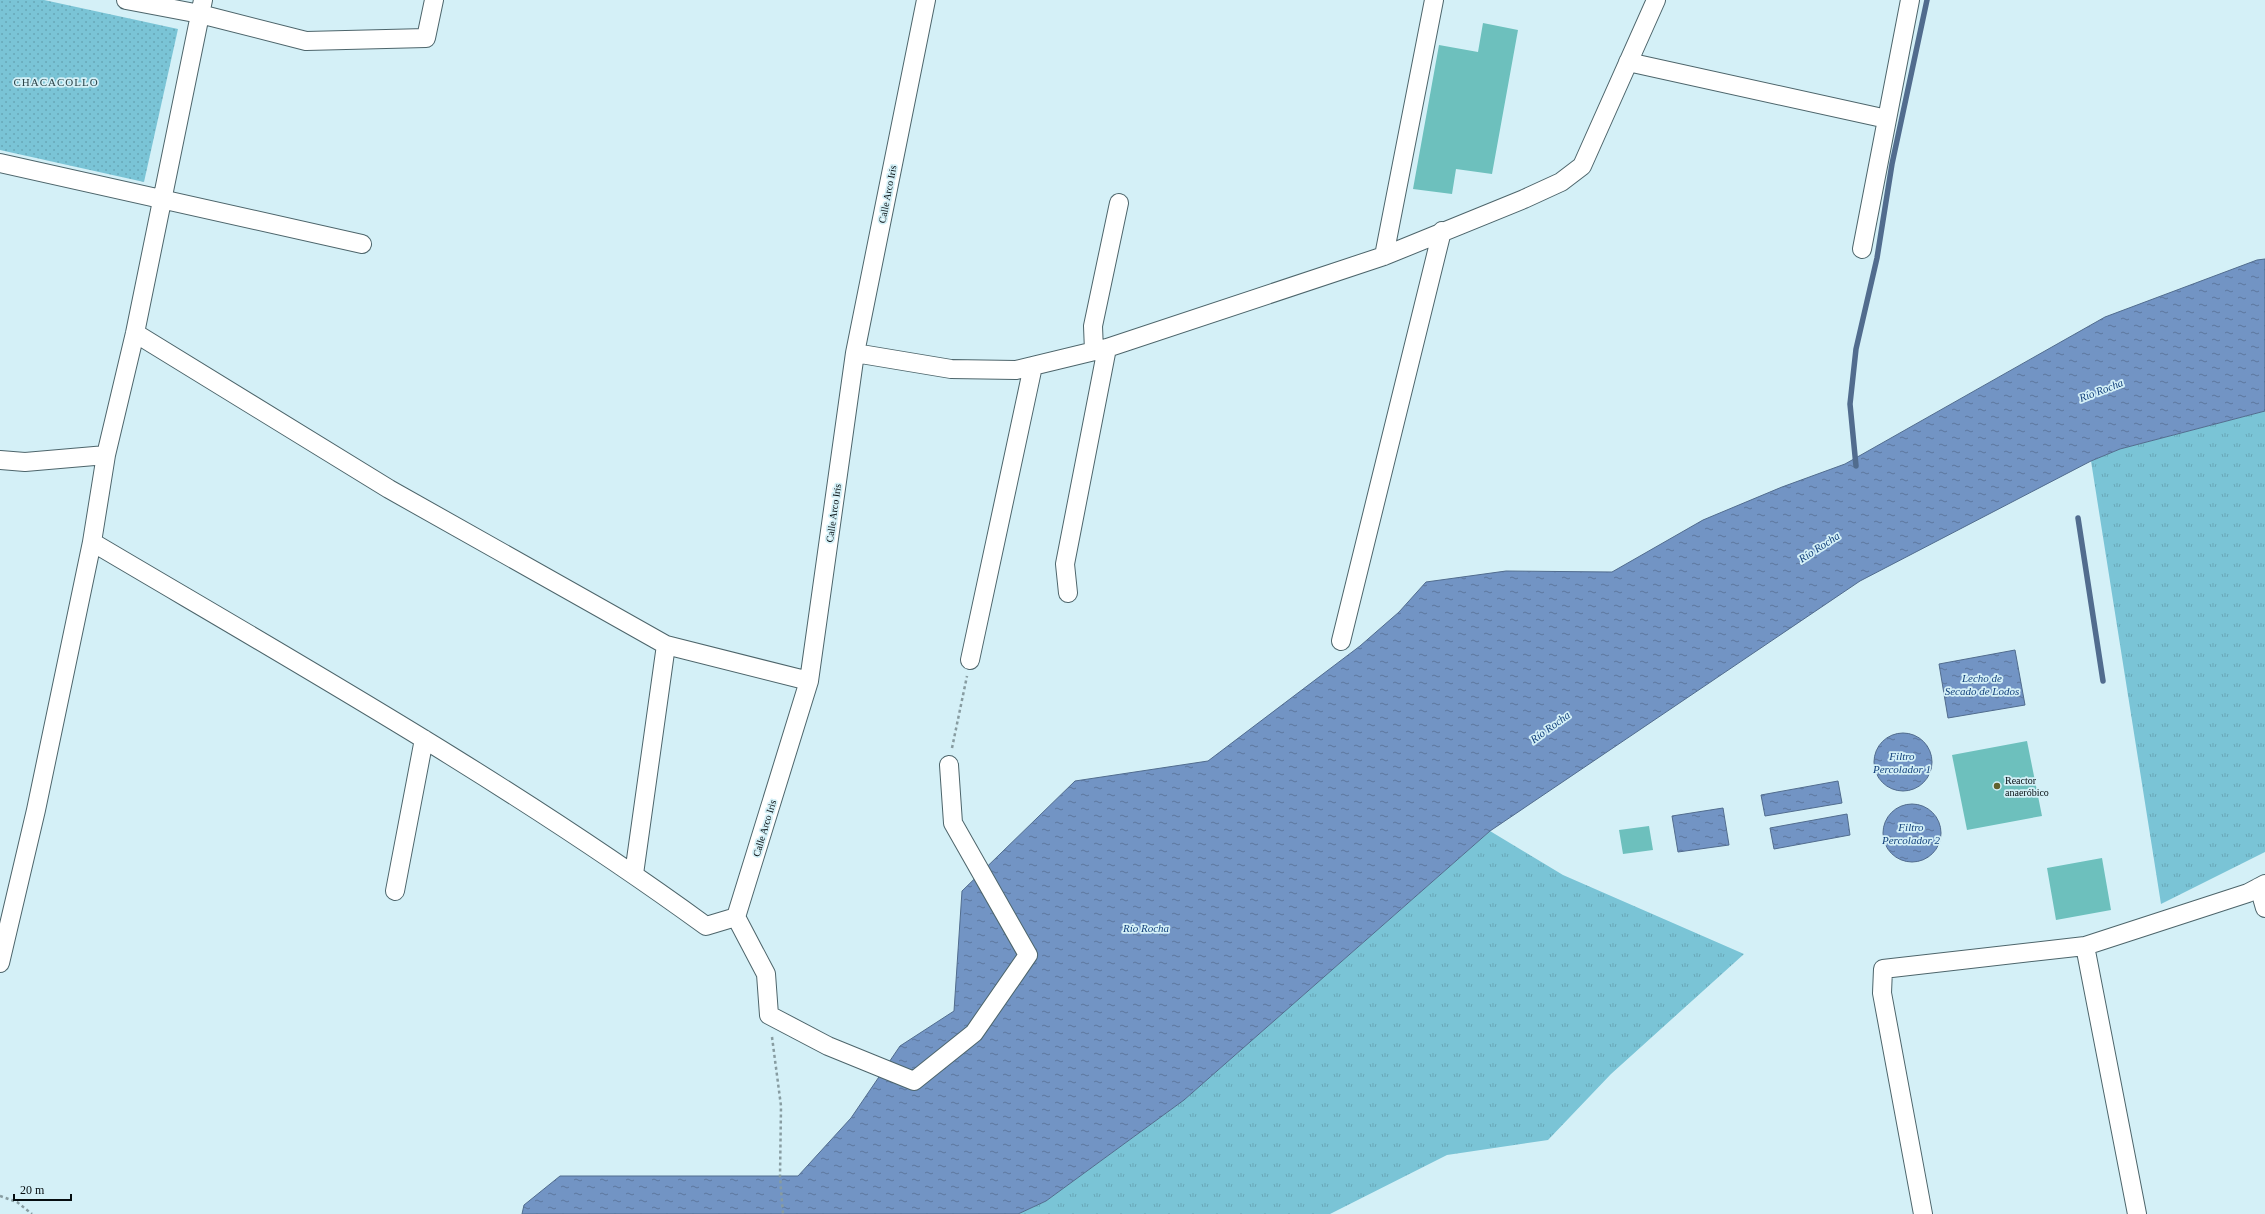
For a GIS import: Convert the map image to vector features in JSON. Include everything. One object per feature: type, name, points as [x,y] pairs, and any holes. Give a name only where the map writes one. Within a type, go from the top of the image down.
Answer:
[{"type":"street","points":[[126,0],[201,7],[306,41],[426,38],[434,0]]},
{"type":"street","name":"Calle Arco Iris","points":[[736,917],[809,681],[856,353],[926,0]]},
{"type":"street","points":[[1384,256],[1434,0]]},
{"type":"street","points":[[856,353],[951,369],[1016,370],[1033,366],[1100,349],[1384,256],[1555,185],[1582,166],[1656,0]]},
{"type":"street","points":[[1862,249],[1910,0]]},
{"type":"street","points":[[0,963],[36,810],[92,542],[106,455],[135,333],[201,7]]},
{"type":"street","points":[[1628,62],[1887,119]]},
{"type":"street","points":[[0,163],[362,244]]},
{"type":"street","points":[[1068,593],[1065,564],[1100,349],[1093,326],[1119,203]]},
{"type":"street","points":[[1341,641],[1442,231]]},
{"type":"street","points":[[135,333],[389,489],[666,645],[809,681]]},
{"type":"street","points":[[970,660],[1033,366]]},
{"type":"street","points":[[0,460],[25,462],[106,455]]},
{"type":"street","points":[[92,542],[424,739],[634,874],[706,926],[736,917],[766,974],[769,1015],[828,1046],[914,1081],[974,1033],[1028,955],[953,823],[949,765]]},
{"type":"street","points":[[634,874],[666,645]]},
{"type":"street","points":[[395,891],[424,739]]},
{"type":"street","points":[[1923,1214],[1882,993],[1883,969],[2085,946],[2248,892],[2262,885],[2265,908]]},
{"type":"street","points":[[2085,946],[2137,1214]]},
{"type":"path","points":[[949,765],[970,660]]},
{"type":"path","points":[[769,1015],[781,1106],[780,1177],[783,1214]]},
{"type":"path","points":[[0,1196],[17,1202],[32,1214]]},
{"type":"green space","points":[[0,0],[44,0],[178,29],[144,182],[0,150]]},
{"type":"green space","points":[[2265,411],[2265,852],[2161,904],[2091,461],[2120,449]]},
{"type":"green space","points":[[1490,831],[1563,875],[1744,954],[1611,1074],[1548,1140],[1447,1155],[1330,1214],[1018,1214],[1046,1201],[1184,1100]]},
{"type":"water","name":"Río Rocha","points":[[2265,259],[2265,411],[2120,449],[2091,461],[1860,581],[1490,831],[1184,1100],[1046,1201],[1018,1214],[522,1214],[524,1205],[560,1176],[798,1176],[851,1118],[900,1046],[954,1011],[962,891],[1075,781],[1208,761],[1360,646],[1399,612],[1426,582],[1506,571],[1612,572],[1703,520],[1782,487],[1845,464],[2105,317],[2257,260]]},
{"type":"water","name":"Lecho de Secado de Lodos","points":[[2015,650],[2025,705],[1948,718],[1939,664]]},
{"type":"water","name":"Filtro Percolador 1","points":[[1903,733],[1914,735],[1927,746],[1930,751],[1932,762],[1930,773],[1919,786],[1914,789],[1903,791],[1892,789],[1879,778],[1876,773],[1874,762],[1876,751],[1887,738],[1892,735]]},
{"type":"water","points":[[1838,781],[1842,803],[1765,816],[1761,795]]},
{"type":"water","name":"Filtro Percolador 2","points":[[1912,804],[1923,806],[1936,817],[1939,822],[1941,833],[1939,844],[1928,857],[1923,860],[1912,862],[1901,860],[1888,849],[1885,844],[1883,833],[1885,822],[1896,809],[1901,806]]},
{"type":"water","points":[[1723,808],[1729,845],[1678,852],[1672,816]]},
{"type":"water","points":[[1847,814],[1850,835],[1774,849],[1770,828]]},
{"type":"building","points":[[1483,23],[1518,30],[1492,174],[1456,169],[1452,194],[1413,189],[1439,45],[1478,52]]},
{"type":"building","name":"Reactor anaeróbico","points":[[2027,741],[2042,816],[1967,830],[1952,755]]},
{"type":"building","points":[[1649,826],[1653,850],[1623,854],[1619,830]]},
{"type":"building","points":[[2102,858],[2111,910],[2056,920],[2047,868]]},
{"type":"waterway","points":[[1856,466],[1850,404],[1856,349],[1877,258],[1892,164],[1927,0]]},
{"type":"waterway","points":[[2078,518],[2103,681]]},
{"type":"place","name":"Reactor anaeróbico","points":[[1997,786]]},
{"type":"district","name":"CHACACOLLO","points":[[56,82]]}]
